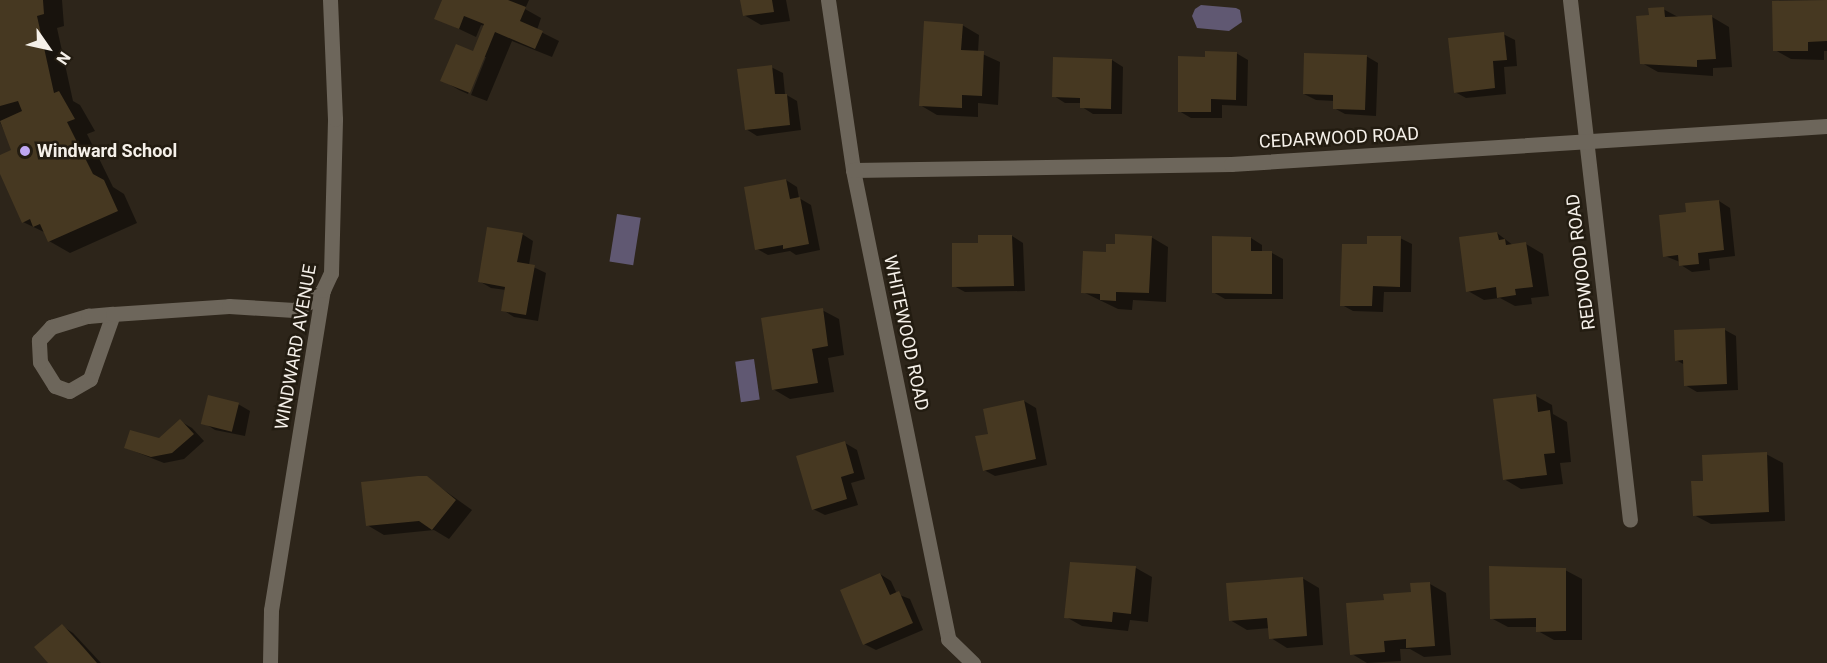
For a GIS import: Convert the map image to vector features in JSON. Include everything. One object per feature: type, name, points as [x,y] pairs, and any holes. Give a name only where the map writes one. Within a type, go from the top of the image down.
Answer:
[{"type":"street","name":"WINDWARD AVENUE","points":[[270,663],[271,610],[323,290],[331,273],[335,119],[330,0]]},
{"type":"street","name":"WHITEWOOD ROAD","points":[[828,0],[853,170],[948,639],[973,663]]},
{"type":"street","name":"REDWOOD ROAD","points":[[1570,0],[1630,520]]},
{"type":"street","name":"CEDARWOOD ROAD","points":[[853,170],[1231,164],[1586,144],[1827,126]]},
{"type":"street","points":[[113,314],[90,379],[69,391],[55,386],[40,362],[39,340],[51,327],[88,316],[113,314],[229,306],[294,310],[318,297],[323,290]]},
{"type":"shaded area","points":[[1201,5],[1236,8],[1240,10],[1242,22],[1229,31],[1197,28],[1192,16],[1195,9]]},
{"type":"shaded area","points":[[617,214],[641,218],[633,265],[609,261]]},
{"type":"shaded area","points":[[754,359],[760,400],[741,402],[735,362]]},
{"type":"building","points":[[0,0],[43,0],[44,14],[37,16],[54,93],[59,91],[75,119],[67,122],[93,174],[104,180],[118,211],[48,242],[40,224],[33,227],[30,219],[22,223],[0,174],[0,155],[11,150],[0,121],[22,111],[18,101],[0,106]]},
{"type":"building","points":[[442,0],[508,0],[526,7],[520,21],[543,31],[535,49],[495,32],[470,93],[440,81],[456,44],[473,51],[484,24],[464,16],[459,29],[434,19]]},
{"type":"building","points":[[740,0],[772,0],[774,12],[743,16]]},
{"type":"building","points":[[1827,0],[1827,41],[1808,42],[1808,51],[1773,51],[1772,1]]},
{"type":"building","points":[[1664,7],[1665,17],[1712,15],[1716,59],[1697,60],[1697,67],[1640,64],[1636,16],[1649,15],[1648,8]]},
{"type":"building","points":[[924,21],[963,24],[961,50],[984,51],[982,96],[962,95],[962,108],[919,106]]},
{"type":"building","points":[[1504,32],[1507,60],[1493,61],[1495,88],[1454,93],[1448,38]]},
{"type":"building","points":[[1205,51],[1237,52],[1236,100],[1211,99],[1211,112],[1178,112],[1178,56],[1205,57]]},
{"type":"building","points":[[1304,53],[1367,55],[1365,110],[1333,109],[1333,95],[1303,94]]},
{"type":"building","points":[[1053,57],[1112,59],[1111,109],[1080,108],[1080,98],[1052,97]]},
{"type":"building","points":[[772,65],[775,94],[787,94],[790,125],[745,130],[737,69]]},
{"type":"building","points":[[786,179],[790,199],[800,197],[809,244],[783,249],[783,245],[755,250],[744,187]]},
{"type":"building","points":[[1719,200],[1724,250],[1698,253],[1699,264],[1679,266],[1678,255],[1663,257],[1659,215],[1686,212],[1685,203]]},
{"type":"building","points":[[487,227],[523,233],[517,262],[535,265],[526,315],[501,311],[505,287],[478,282]]},
{"type":"building","points":[[1497,232],[1499,240],[1505,239],[1506,245],[1526,242],[1533,287],[1515,289],[1516,295],[1497,298],[1496,287],[1466,292],[1459,237]]},
{"type":"building","points":[[1115,234],[1152,236],[1149,293],[1116,292],[1116,301],[1100,300],[1100,294],[1081,293],[1083,251],[1106,252],[1106,244],[1115,244]]},
{"type":"building","points":[[978,235],[1012,235],[1014,286],[952,287],[952,243],[978,243]]},
{"type":"building","points":[[1212,236],[1251,237],[1251,251],[1272,251],[1272,294],[1212,293]]},
{"type":"building","points":[[1367,236],[1401,236],[1400,287],[1373,286],[1372,306],[1340,306],[1342,244],[1367,244]]},
{"type":"building","points":[[823,308],[828,346],[812,349],[818,383],[772,390],[761,318]]},
{"type":"building","points":[[1725,328],[1727,384],[1684,386],[1683,360],[1675,361],[1674,330]]},
{"type":"building","points":[[1536,394],[1538,412],[1550,410],[1555,453],[1544,454],[1547,475],[1503,480],[1493,399]]},
{"type":"building","points":[[208,395],[239,403],[232,432],[201,424]]},
{"type":"building","points":[[1024,400],[1036,459],[983,471],[975,436],[988,434],[983,409]]},
{"type":"building","points":[[180,419],[194,434],[172,453],[151,457],[124,448],[130,430],[159,438]]},
{"type":"building","points":[[845,441],[854,473],[841,477],[847,499],[812,510],[796,456]]},
{"type":"building","points":[[1767,452],[1769,512],[1693,516],[1691,481],[1703,481],[1702,455]]},
{"type":"building","points":[[427,476],[456,500],[432,530],[419,521],[366,526],[361,482]]},
{"type":"building","points":[[1070,562],[1136,566],[1131,614],[1113,612],[1112,622],[1064,618]]},
{"type":"building","points":[[1489,566],[1566,568],[1566,631],[1536,632],[1536,618],[1490,619]]},
{"type":"building","points":[[880,573],[890,595],[899,591],[913,623],[863,645],[840,590]]},
{"type":"building","points":[[1303,577],[1307,636],[1269,639],[1267,618],[1229,621],[1226,583]]},
{"type":"building","points":[[1430,582],[1435,646],[1406,648],[1406,639],[1384,641],[1385,652],[1350,655],[1346,603],[1384,600],[1383,594],[1411,592],[1410,583]]},
{"type":"building","points":[[62,624],[97,663],[48,663],[34,647]]},
{"type":"place","name":"Windward School","points":[[25,151]]}]
